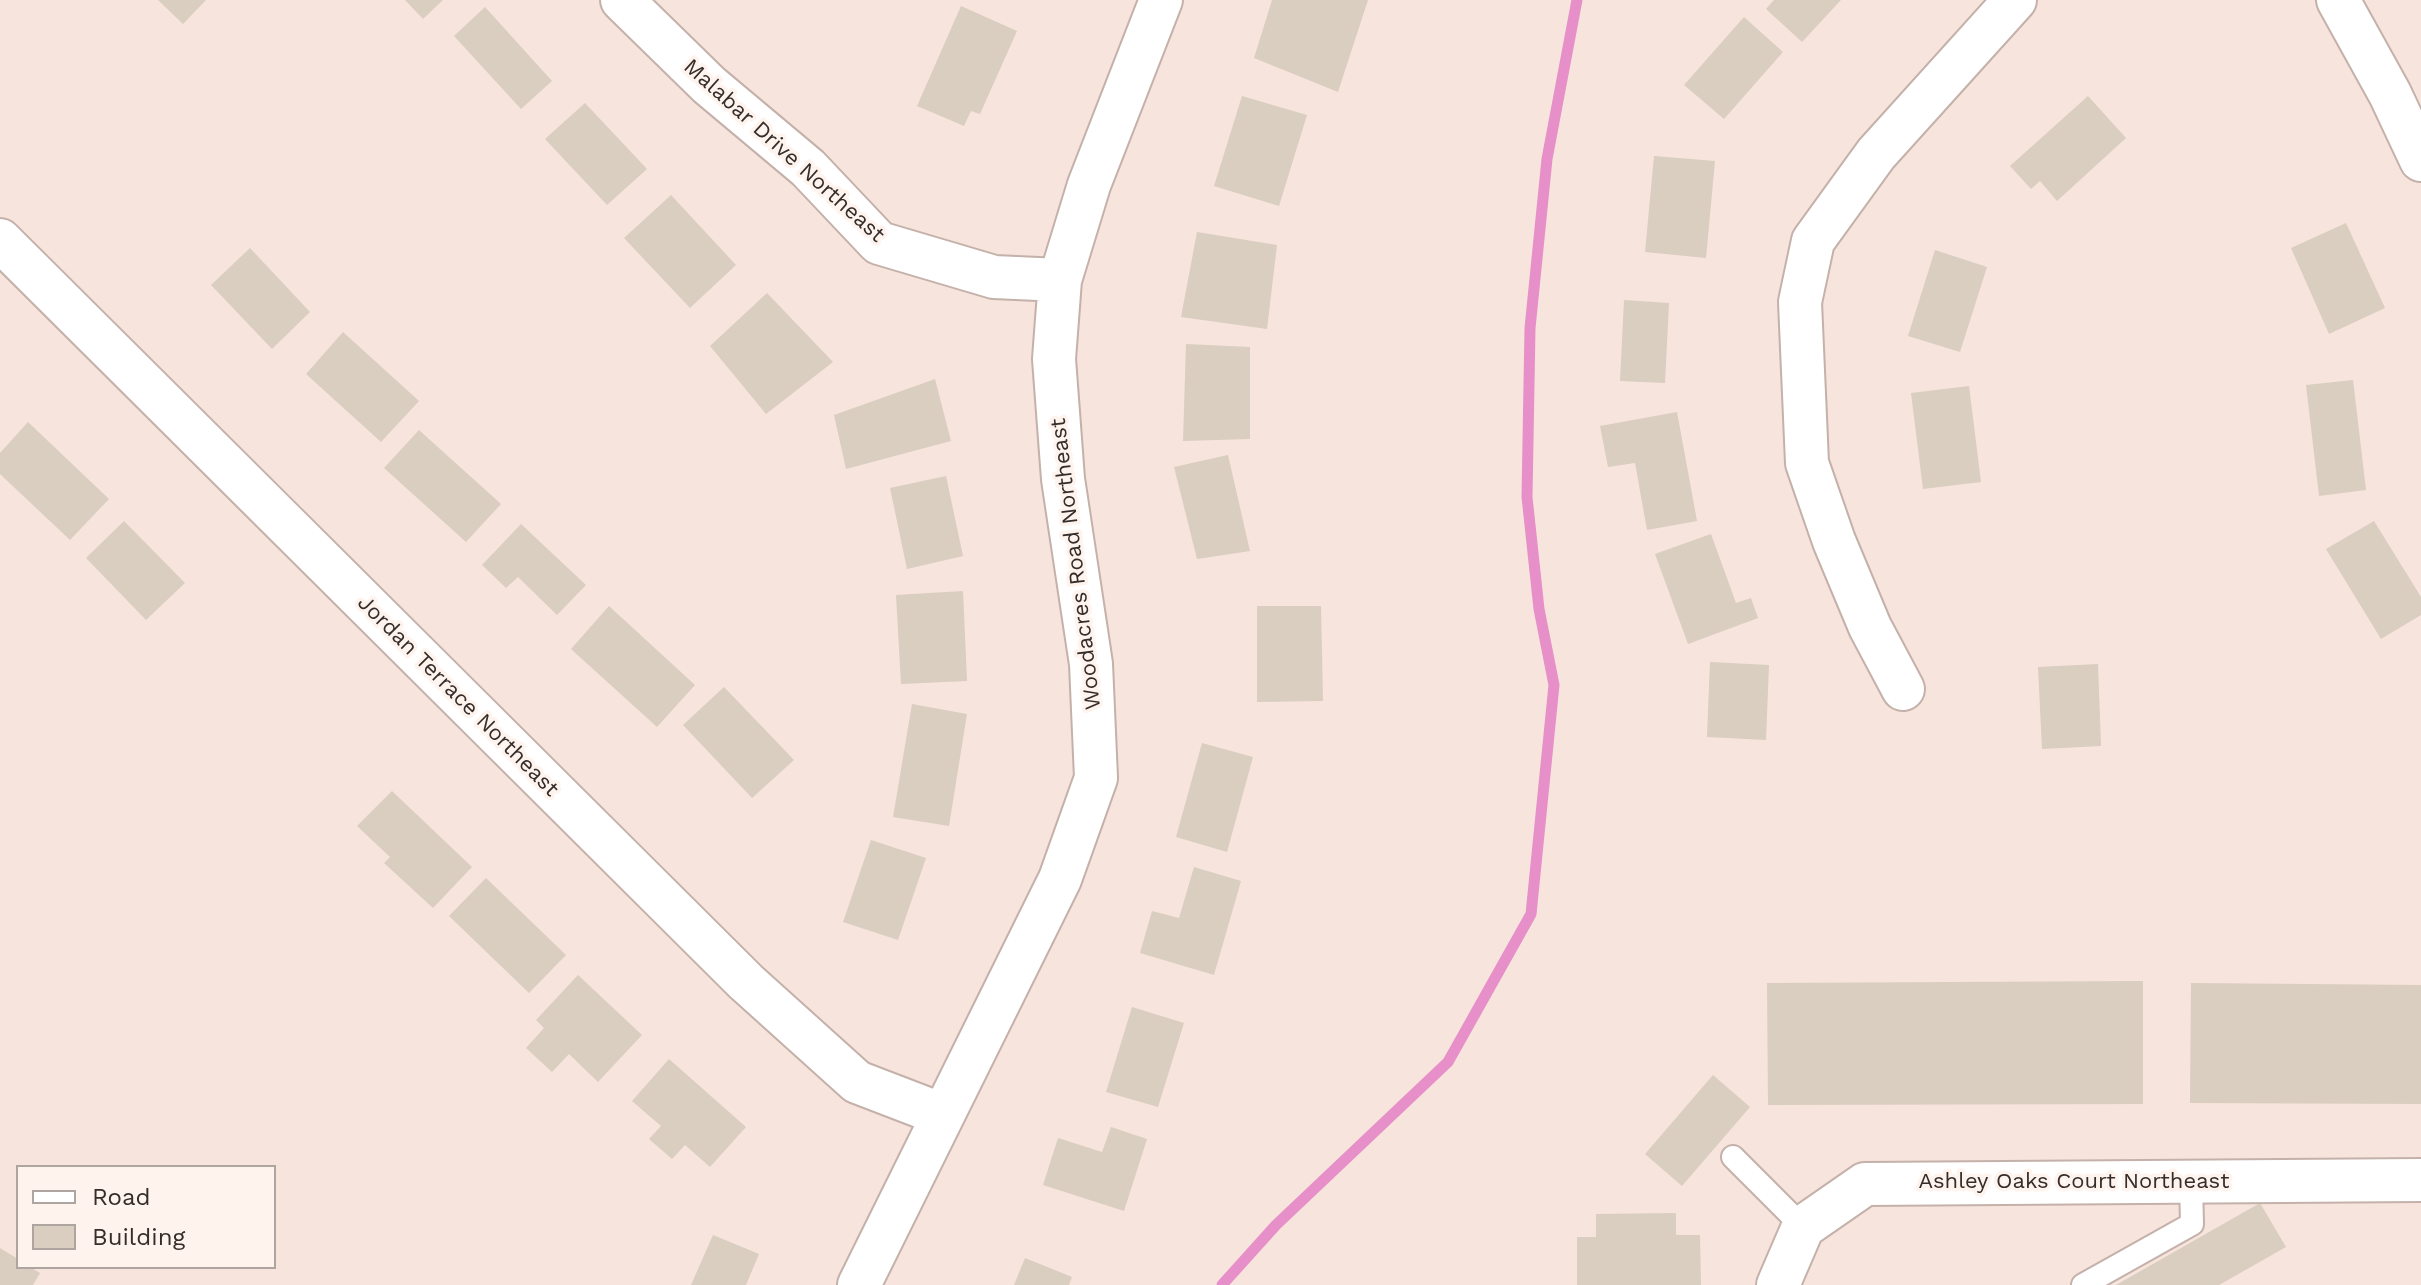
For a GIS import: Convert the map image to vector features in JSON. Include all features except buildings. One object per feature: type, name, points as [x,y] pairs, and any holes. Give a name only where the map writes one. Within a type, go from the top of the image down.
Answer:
[{"type":"street","name":"Malabar Drive Northeast","points":[[622,0],[709,85],[808,168],[879,243],[994,277],[1060,280]]},
{"type":"street","name":"Woodacres Road Northeast","points":[[859,1285],[1060,879],[1096,778],[1091,664],[1061,464],[1054,359],[1060,280],[1089,185],[1161,0]]},
{"type":"street","points":[[1903,689],[1858,598],[1807,463],[1800,302],[1813,241],[1876,154],[2015,0]]},
{"type":"street","points":[[2338,0],[2390,94],[2421,160]]},
{"type":"street","name":"Jordan Terrace Northeast","points":[[0,240],[746,982],[857,1082],[943,1115]]},
{"type":"street","name":"Ashley Oaks Court Northeast","points":[[1803,1227],[1865,1184],[2421,1180]]},
{"type":"street","points":[[1778,1285],[1803,1227]]},
{"type":"lane","points":[[1733,1157],[1803,1227]]},
{"type":"lane","points":[[2083,1285],[2192,1224],[2191,1181]]},
{"type":"waterway","points":[[1222,1285],[1276,1225],[1448,1062],[1531,914],[1554,685],[1539,609],[1527,497],[1530,328],[1547,159],[1577,0]]}]
